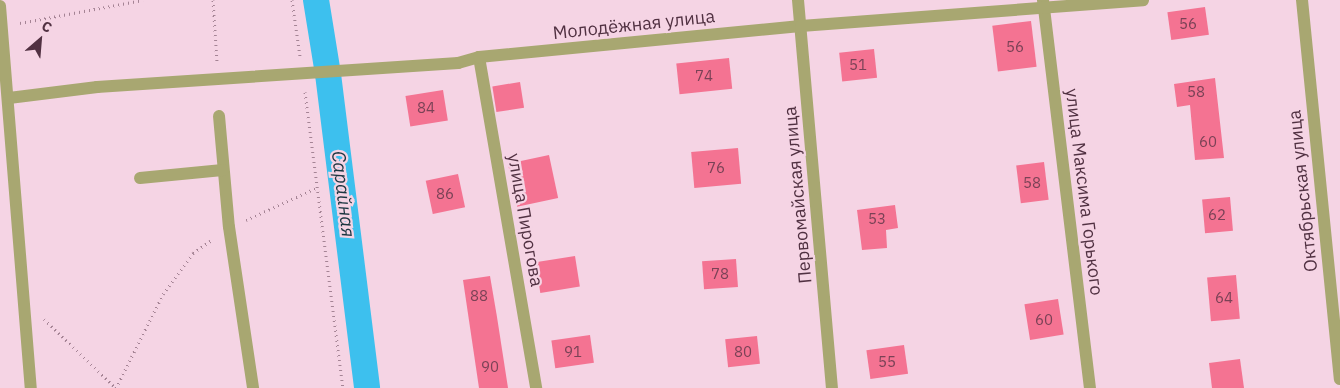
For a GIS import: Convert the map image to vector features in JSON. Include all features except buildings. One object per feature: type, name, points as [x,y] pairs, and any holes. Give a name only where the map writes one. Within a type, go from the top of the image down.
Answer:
[{"type":"street","name":"Первомайская улица","points":[[798,0],[832,388]]},
{"type":"street","name":"Молодёжная улица","points":[[9,98],[97,87],[458,63],[479,57],[801,26],[1043,5],[1143,0]]},
{"type":"street","name":"Октябрьская улица","points":[[1302,0],[1340,380]]},
{"type":"street","name":"улица Максима Горького","points":[[1043,5],[1090,388]]},
{"type":"street","points":[[0,6],[9,98],[31,388]]},
{"type":"street","name":"улица Пирогова","points":[[479,57],[536,388]]},
{"type":"street","points":[[219,116],[229,227],[253,388]]},
{"type":"street","points":[[140,178],[223,170]]},
{"type":"path","points":[[2,27],[143,0]]},
{"type":"path","points":[[213,0],[217,68]]},
{"type":"path","points":[[292,0],[301,59]]},
{"type":"path","points":[[305,89],[343,388]]},
{"type":"path","points":[[24,300],[116,388],[163,294],[193,253],[229,227],[318,188]]},
{"type":"waterway","name":"Сарайная","points":[[316,0],[328,74],[367,388]]}]
